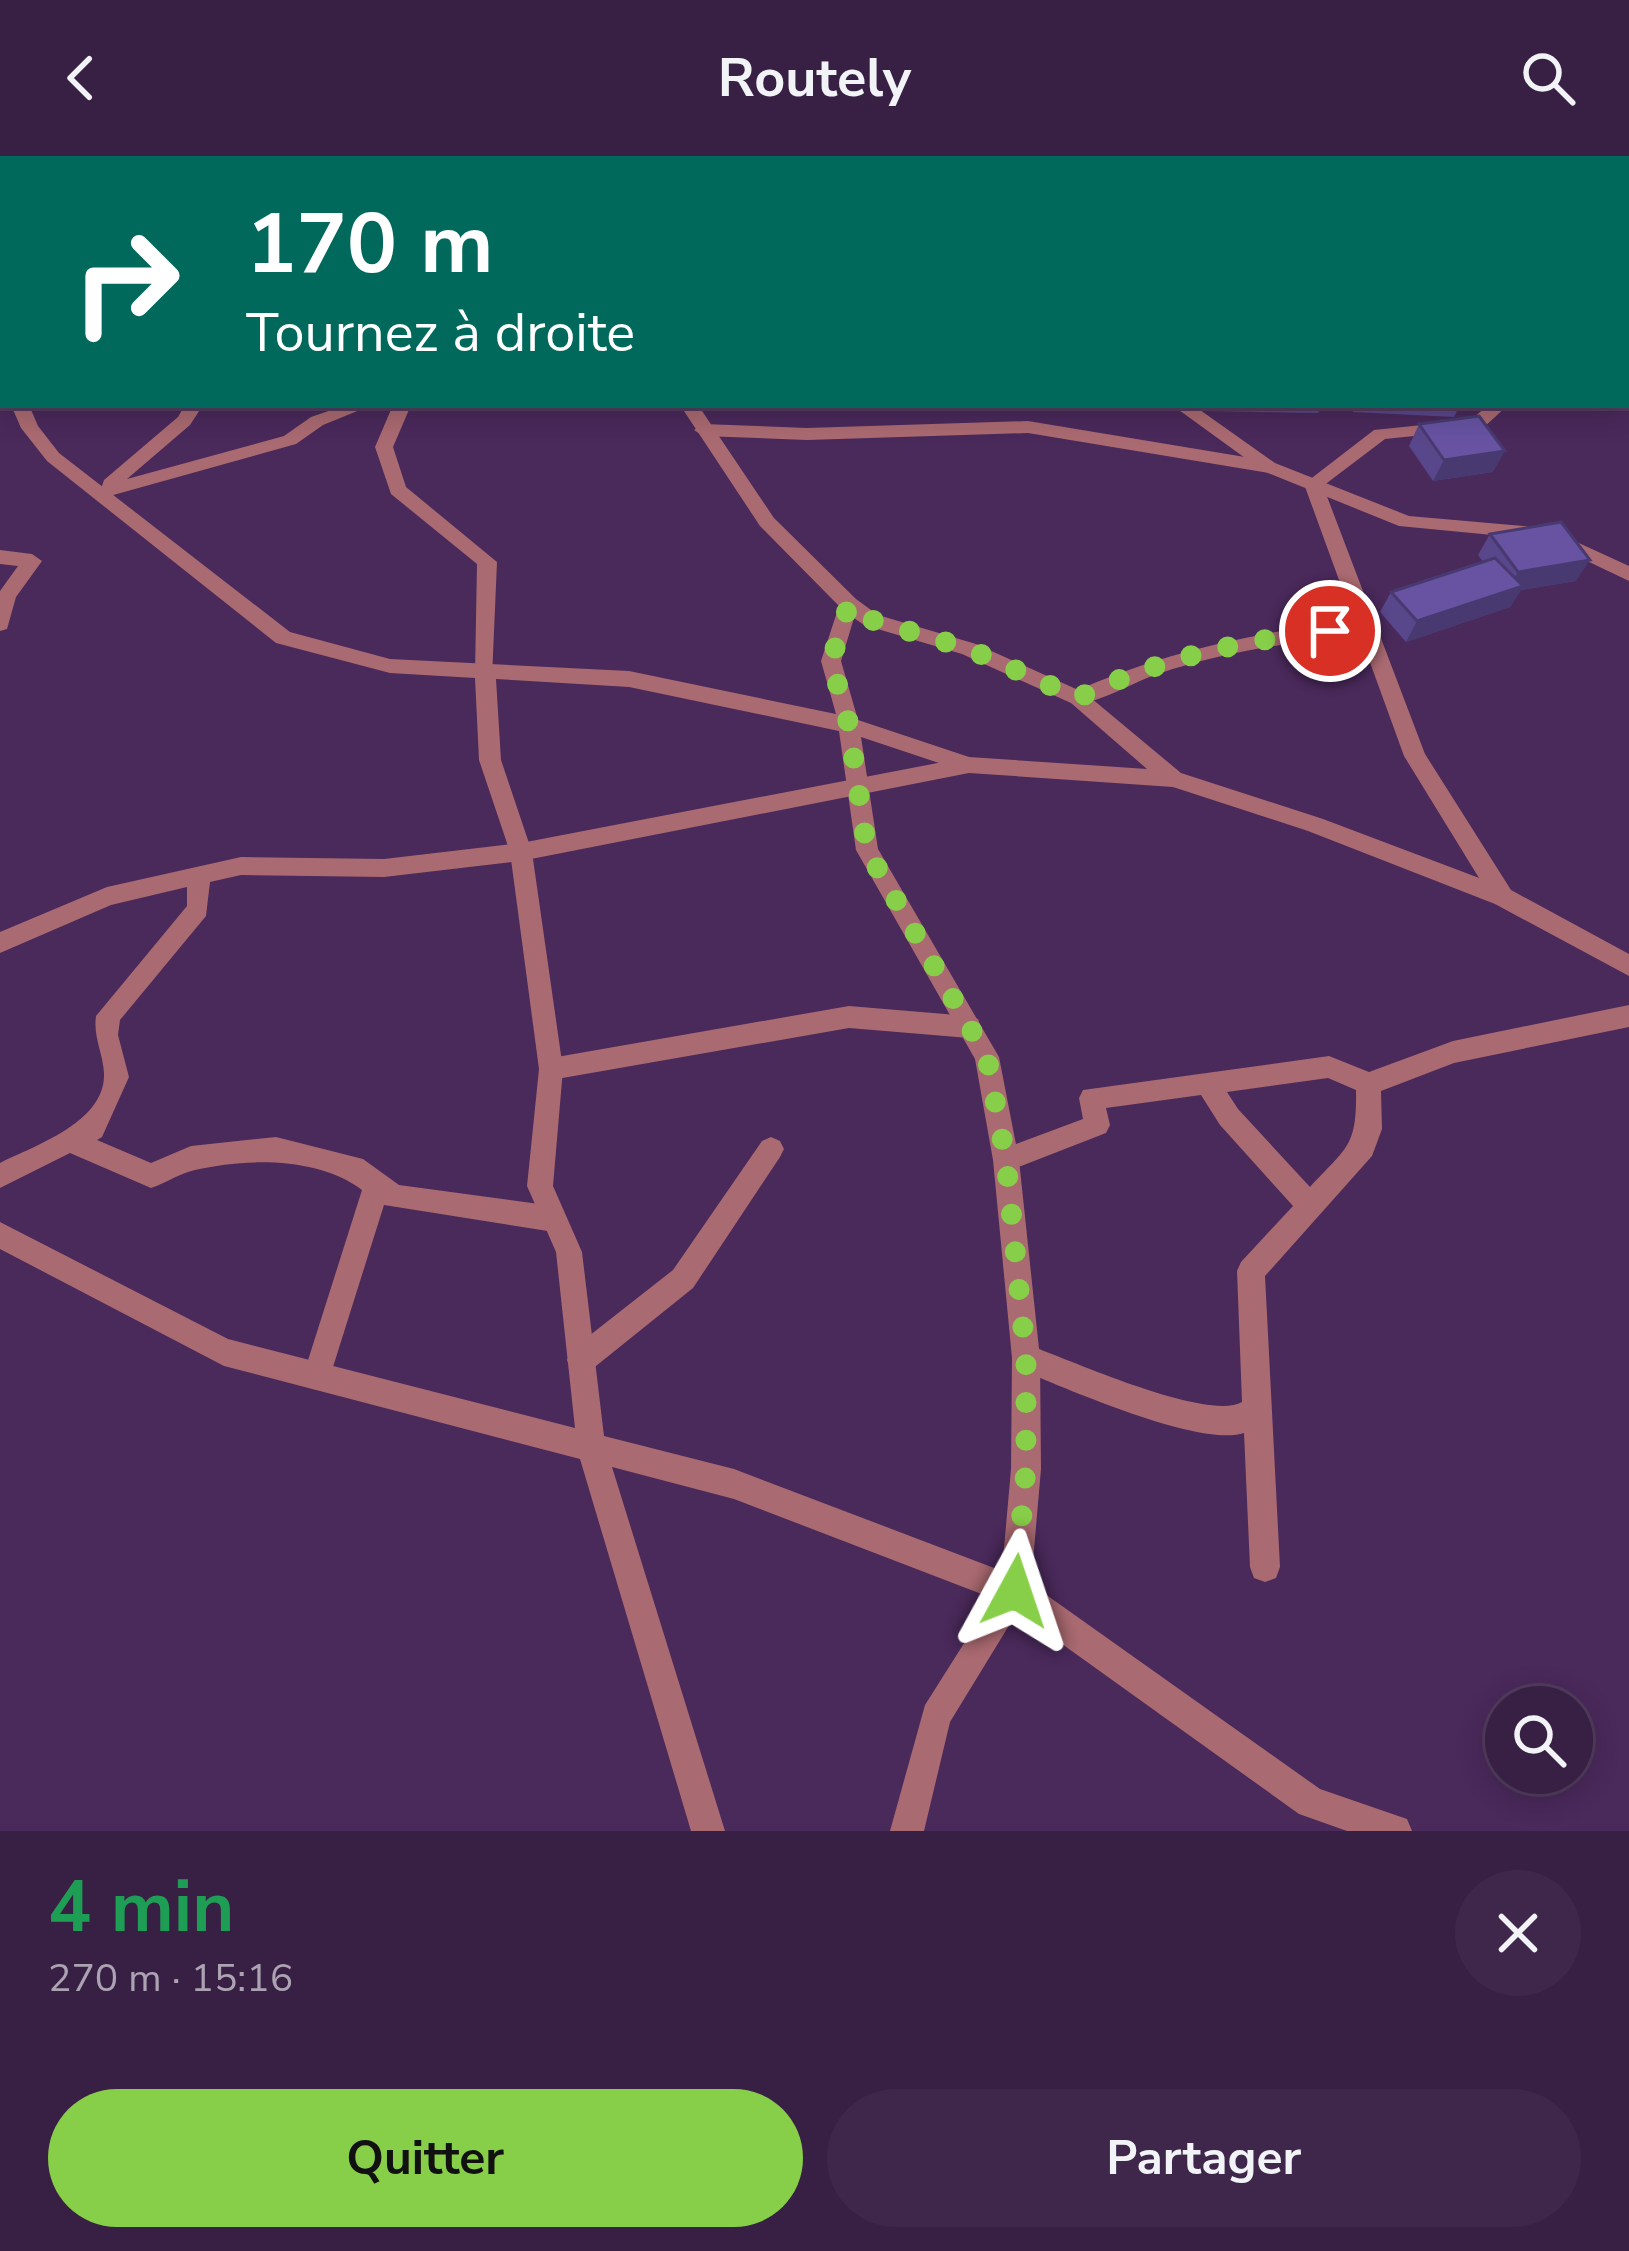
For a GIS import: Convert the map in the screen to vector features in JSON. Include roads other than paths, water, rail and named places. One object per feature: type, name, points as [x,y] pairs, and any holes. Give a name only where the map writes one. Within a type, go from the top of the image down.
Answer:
[{"type":"street","points":[[21,408],[53,458],[283,638],[390,666],[629,679],[849,725],[969,765]]},
{"type":"street","points":[[99,494],[184,422],[192,408]]},
{"type":"street","points":[[99,494],[290,440],[317,422],[355,408]]},
{"type":"street","points":[[398,408],[384,447],[398,490],[487,562],[484,673],[490,760],[521,852],[551,1069],[540,1186],[569,1252],[591,1446],[707,1831]]},
{"type":"street","points":[[691,408],[767,521],[849,604],[872,620],[969,649],[1078,698],[1173,779]]},
{"type":"street","points":[[1185,408],[1269,467]]},
{"type":"street","points":[[1312,484],[1380,434],[1476,425],[1496,408]]},
{"type":"street","points":[[703,430],[807,434],[1028,427],[1269,467],[1406,522],[1546,534],[1629,574]]},
{"type":"street","points":[[1312,484],[1414,756],[1503,897]]},
{"type":"street","points":[[0,557],[32,561],[8,596],[0,624]]},
{"type":"street","points":[[849,604],[831,661],[849,725],[867,850],[987,1057],[1006,1160],[1026,1358],[1026,1469],[1015,1591],[936,1716],[907,1831]]},
{"type":"street","points":[[1078,698],[1123,676],[1256,638],[1366,627]]},
{"type":"street","points":[[0,943],[107,896],[241,866],[384,868],[521,852],[969,765],[1173,779],[1315,825],[1503,897],[1629,966]]},
{"type":"street","points":[[0,1176],[93,1129],[117,1077],[106,1035],[108,1016],[198,909],[199,875]]},
{"type":"street","points":[[1006,1160],[1097,1125],[1092,1098],[1329,1067],[1368,1084],[1453,1052],[1629,1016]]},
{"type":"street","points":[[551,1069],[849,1017],[969,1027]]},
{"type":"street","points":[[1208,1082],[1229,1117],[1310,1206]]},
{"type":"street","points":[[1264,1567],[1251,1271],[1363,1148],[1369,1129],[1368,1084]]},
{"type":"street","points":[[70,1141],[151,1176],[191,1158],[276,1149],[354,1168],[394,1197],[554,1219]]},
{"type":"street","points":[[581,1360],[683,1279],[771,1149]]},
{"type":"street","points":[[316,1376],[377,1185]]},
{"type":"street","points":[[0,1234],[224,1352],[734,1484],[1015,1591],[1311,1802],[1395,1831]]},
{"type":"street","points":[[1026,1358],[1191,1419],[1236,1422],[1257,1410]]}]
